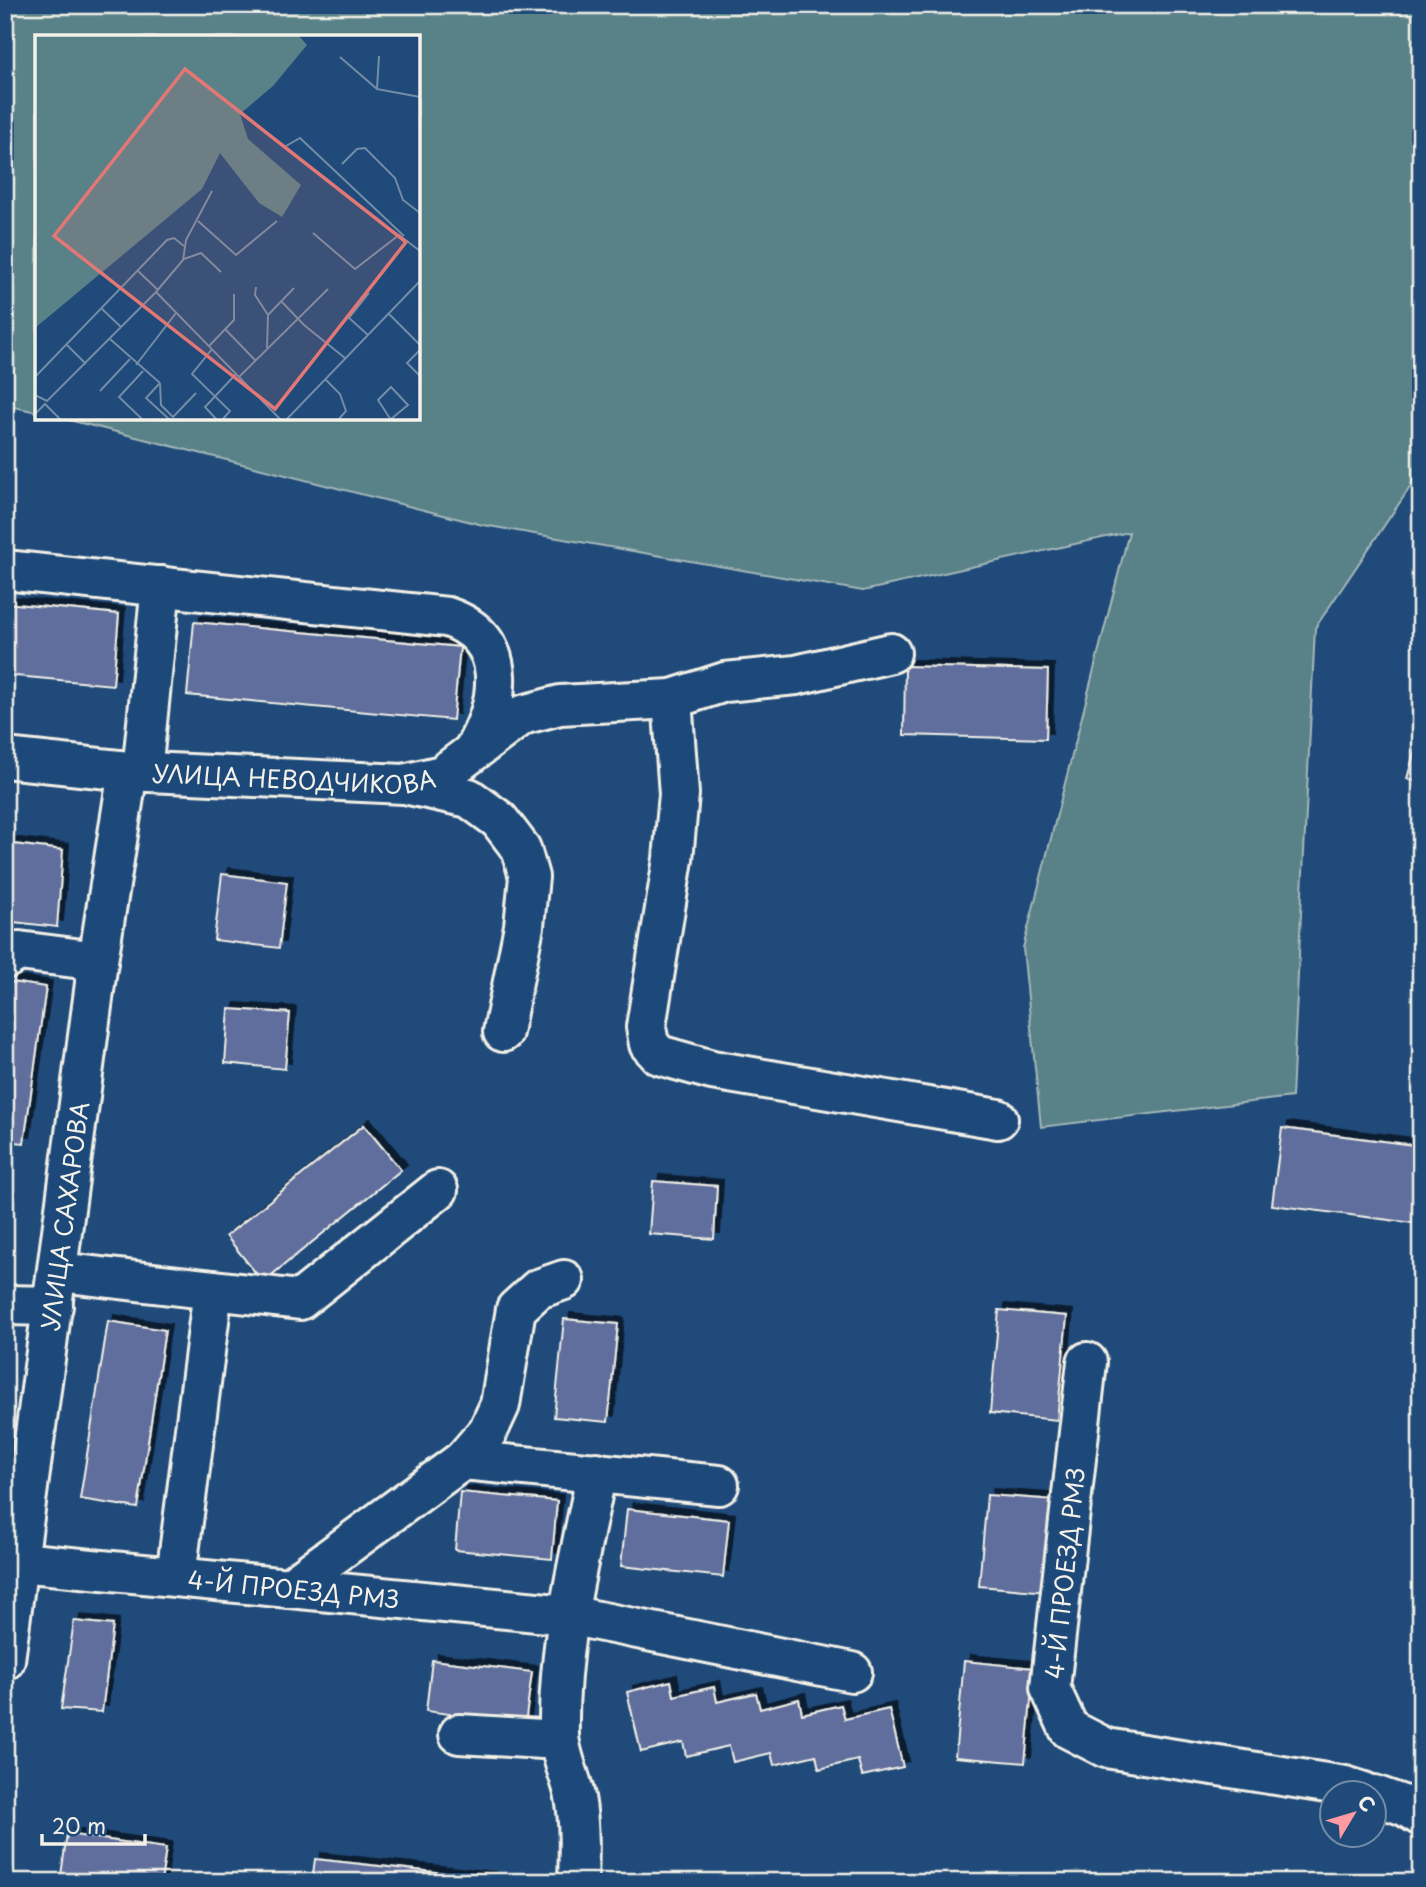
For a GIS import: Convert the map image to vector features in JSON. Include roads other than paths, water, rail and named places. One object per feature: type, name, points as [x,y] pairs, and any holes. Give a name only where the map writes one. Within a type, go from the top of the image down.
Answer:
[{"type":"street","points":[[5,570],[447,617],[463,622],[488,645],[494,671],[495,703],[489,724],[470,755]]},
{"type":"street","name":"УЛИЦА САХАРОВА","points":[[5,1660],[16,1545],[56,1289],[97,961],[135,772],[161,586]]},
{"type":"street","name":"УЛИЦА НЕВОДЧИКОВА","points":[[5,758],[135,772],[404,784],[442,775],[522,715],[560,705],[672,699],[725,682],[796,675],[863,662],[891,653]]},
{"type":"street","points":[[672,699],[679,794],[673,859],[646,1027],[649,1044],[659,1055],[712,1070],[998,1119]]},
{"type":"street","points":[[404,784],[469,798],[499,820],[521,849],[529,877],[524,926],[503,1032]]},
{"type":"street","points":[[5,959],[19,951],[97,961]]},
{"type":"street","points":[[5,1305],[56,1289],[213,1290],[300,1300],[438,1190]]},
{"type":"street","points":[[289,1588],[463,1460],[488,1431],[500,1405],[516,1309],[538,1289],[564,1280]]},
{"type":"street","points":[[176,1576],[213,1290]]},
{"type":"street","name":"4-Й ПРОЕЗД РМЗ","points":[[1087,1362],[1050,1688],[1069,1729],[1105,1748],[1318,1782]]},
{"type":"street","points":[[463,1460],[719,1485]]},
{"type":"street","points":[[578,1882],[580,1846],[575,1798],[559,1740],[559,1691],[568,1615],[597,1472]]},
{"type":"street","name":"4-Й ПРОЕЗД РМЗ","points":[[16,1545],[176,1576],[568,1615],[852,1672]]},
{"type":"street","points":[[459,1734],[559,1740]]},
{"type":"street","points":[[1388,1801],[1405,1806],[1421,1816]]}]
